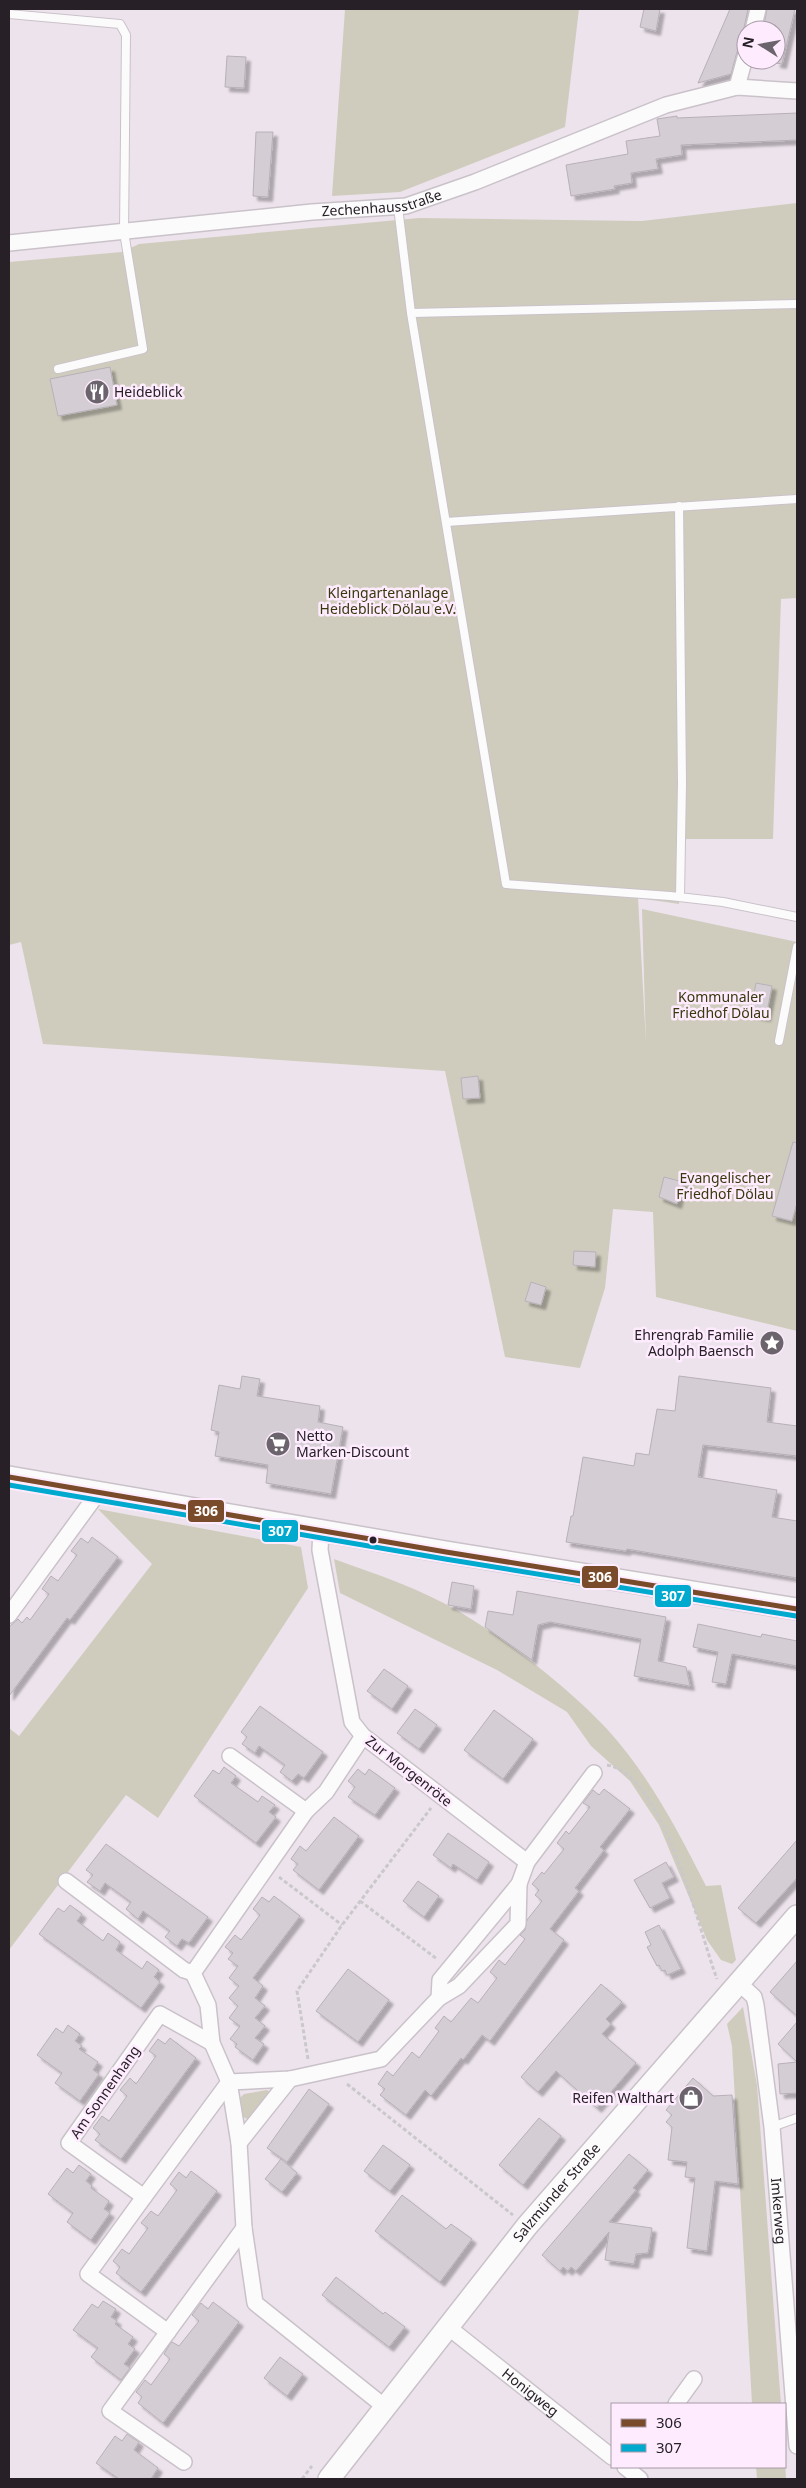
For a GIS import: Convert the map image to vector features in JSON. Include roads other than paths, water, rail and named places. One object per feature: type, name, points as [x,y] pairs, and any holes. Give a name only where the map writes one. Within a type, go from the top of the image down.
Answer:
[{"type":"main road","points":[[9,1477],[321,1531],[797,1609]]},
{"type":"main road","name":"Salzmünder Straße","points":[[329,2479],[527,2226],[729,1983],[797,1916]]},
{"type":"street","points":[[737,87],[742,70]]},
{"type":"street","name":"Zechenhausstraße","points":[[9,243],[312,212],[406,206],[475,182],[666,105],[737,87],[797,91]]},
{"type":"street","points":[[9,1615],[98,1493]]},
{"type":"street","name":"Zur Morgenröte","points":[[321,1531],[320,1550],[352,1722],[363,1736],[527,1862]]},
{"type":"street","points":[[193,1973],[306,1811],[326,1792],[363,1736]]},
{"type":"street","points":[[230,1756],[306,1811]]},
{"type":"street","points":[[229,2082],[290,2079],[381,2059],[439,1998],[459,1986],[518,1924],[519,1884],[527,1862],[594,1773]]},
{"type":"street","points":[[66,1881],[184,1970],[193,1973],[208,2005],[212,2042],[229,2082],[239,2144],[244,2228],[255,2303],[385,2407]]},
{"type":"street","points":[[439,1998],[440,1980],[519,1884]]},
{"type":"street","name":"Imkerweg","points":[[729,1983],[754,1997],[756,2005],[772,2127],[797,2446]]},
{"type":"street","name":"Am Sonnenhang","points":[[144,2198],[69,2143],[160,2014],[212,2042]]},
{"type":"street","points":[[239,2144],[290,2079]]},
{"type":"street","points":[[168,2332],[88,2274],[229,2082]]},
{"type":"street","points":[[184,2462],[110,2411],[244,2228]]},
{"type":"street","name":"Honigweg","points":[[448,2327],[611,2456]]},
{"type":"street","points":[[677,2403],[694,2379]]},
{"type":"lane","points":[[9,14],[120,24],[126,35],[124,232],[143,349],[58,370]]},
{"type":"lane","points":[[398,207],[411,314],[506,884],[680,897],[723,902],[797,917]]},
{"type":"lane","points":[[411,314],[797,304]]},
{"type":"lane","points":[[446,522],[797,499]]},
{"type":"lane","points":[[679,506],[682,783],[680,897]]},
{"type":"lane","points":[[780,1041],[797,947]]},
{"type":"lane","points":[[772,2127],[797,2118]]},
{"type":"place","name":"Heideblick","points":[[97,392]]},
{"type":"place","name":"Ehrengrab Familie Adolph Baensch","points":[[772,1343]]},
{"type":"place","name":"Netto Marken-Discount","points":[[278,1444]]},
{"type":"place","name":"Reifen Walthart","points":[[691,2098]]},
{"type":"park label","name":"Kleingartenanlage Heideblick Dölau e.V.","points":[[388,602]]},
{"type":"park label","name":"Kommunaler Friedhof Dölau","points":[[721,1006]]},
{"type":"park label","name":"Evangelischer Friedhof Dölau","points":[[725,1186]]}]
